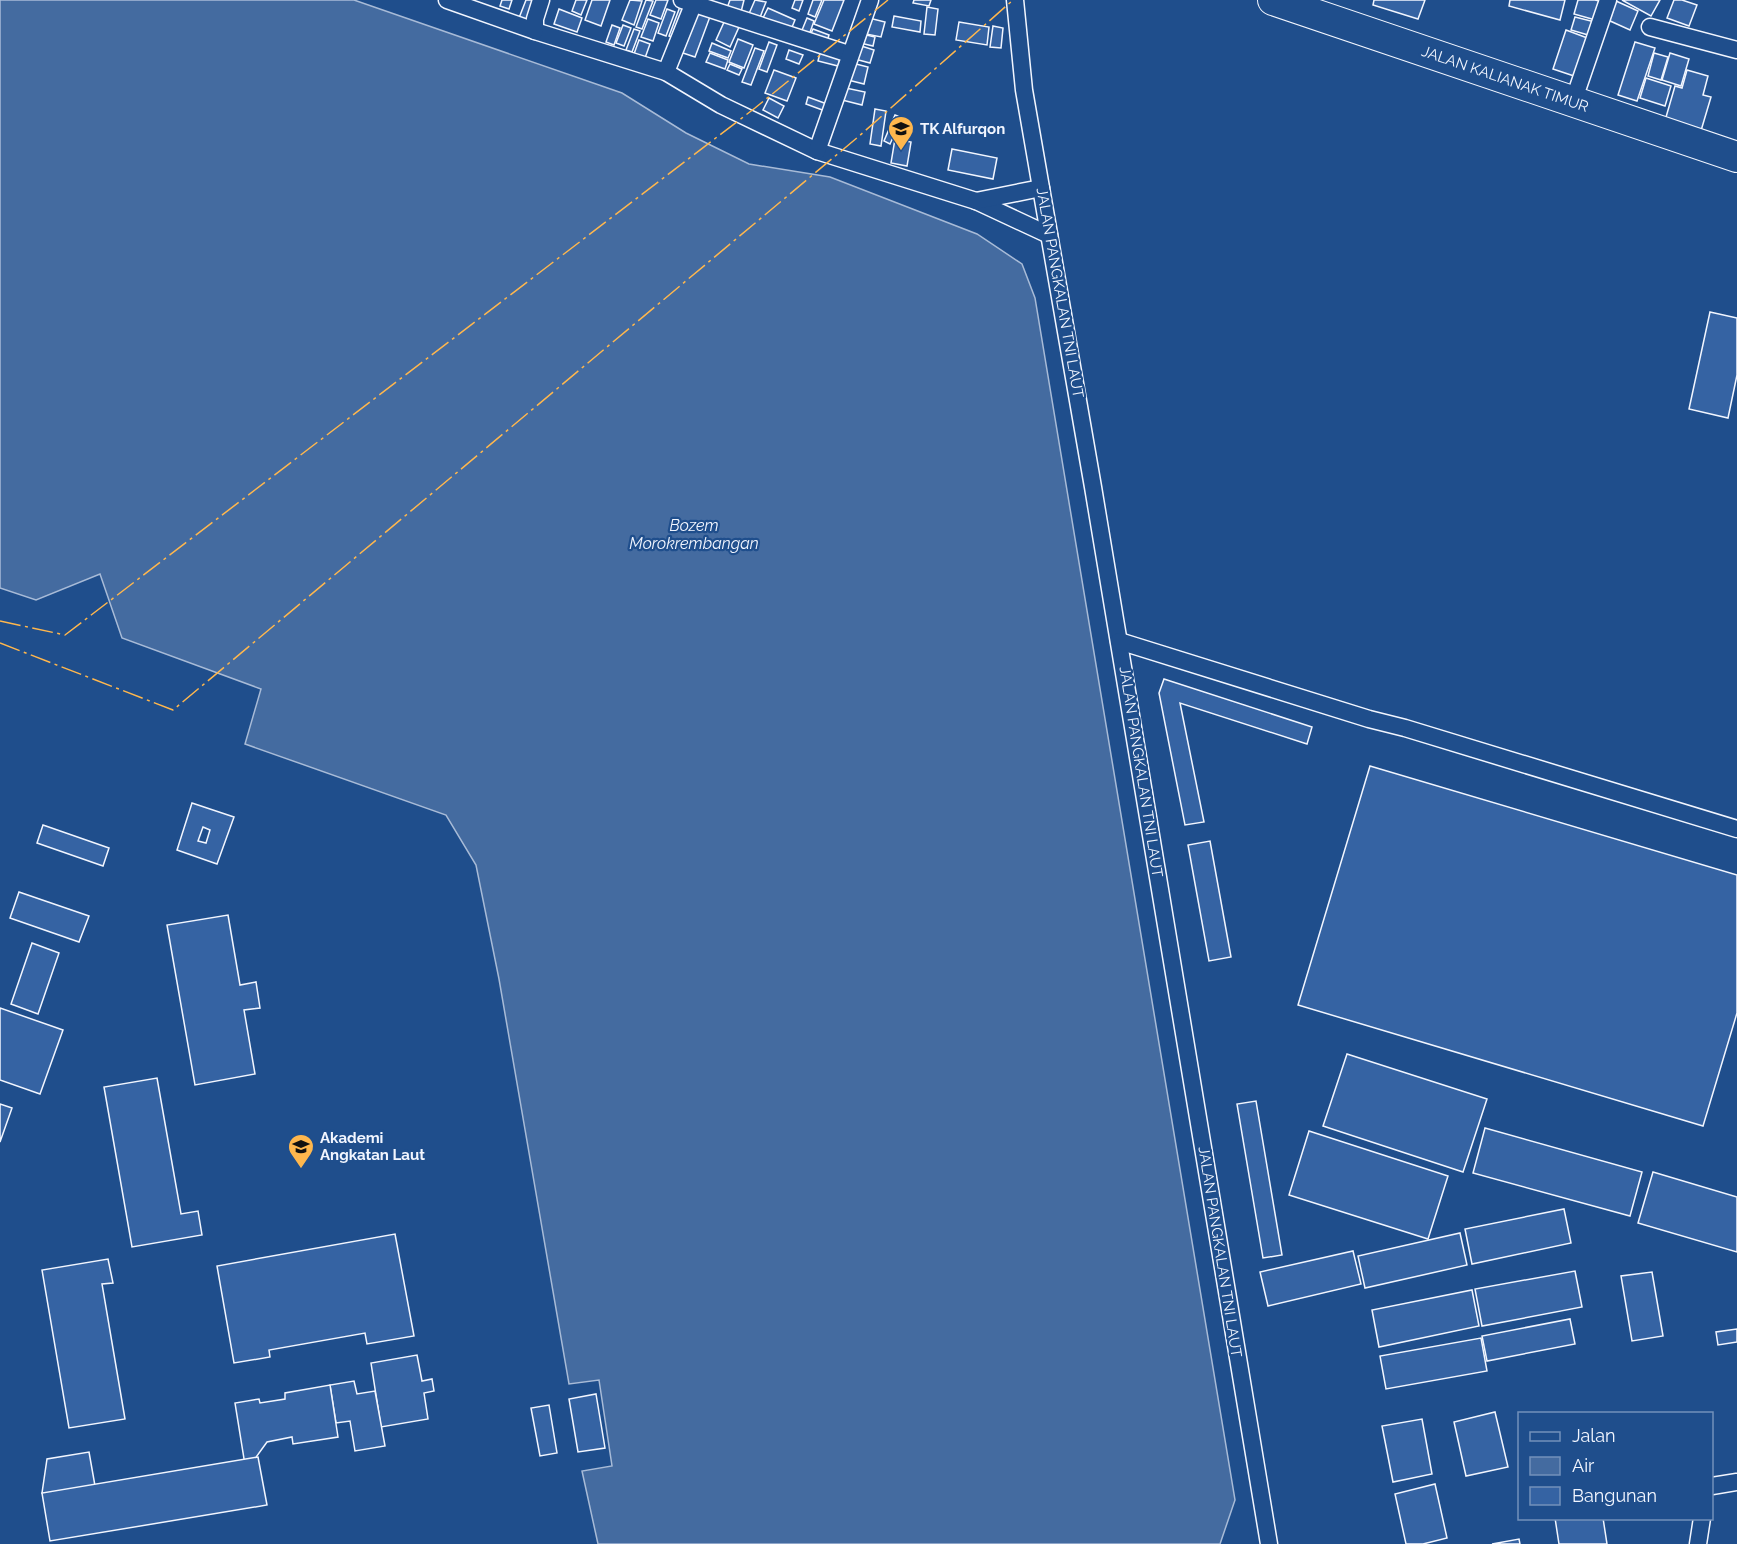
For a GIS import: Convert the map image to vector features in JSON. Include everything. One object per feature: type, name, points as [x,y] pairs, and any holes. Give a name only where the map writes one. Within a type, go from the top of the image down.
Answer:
[{"type":"highway","name":"JALAN KALIANAK TIMUR","points":[[1273,0],[1737,157]]},
{"type":"street","points":[[447,0],[535,31],[666,72],[722,105],[817,151],[976,201],[1049,235]]},
{"type":"street","points":[[535,31],[535,19],[541,0]]},
{"type":"street","name":"JALAN PANGKALAN TNI LAUT","points":[[1016,0],[1024,90],[1119,641],[1269,1544]]},
{"type":"street","points":[[1573,102],[1608,0]]},
{"type":"street","points":[[666,72],[690,1],[849,54]]},
{"type":"street","points":[[817,151],[867,1]]},
{"type":"street","points":[[1650,27],[1737,50]]},
{"type":"street","points":[[976,201],[1041,188]]},
{"type":"street","points":[[1119,641],[1369,719],[1737,829]]},
{"type":"street","points":[[1713,1486],[1737,1482]]},
{"type":"street","points":[[1698,1544],[1702,1520]]},
{"type":"water","name":"Bozem Morokrembangan","points":[[0,0],[354,0],[622,93],[686,133],[749,164],[830,177],[977,234],[1022,264],[1035,298],[1235,1500],[1220,1544],[598,1544],[582,1471],[612,1466],[599,1380],[569,1384],[499,979],[476,865],[446,815],[245,744],[261,689],[122,638],[100,574],[36,600],[0,588]]},
{"type":"building","points":[[502,0],[512,0],[509,9],[500,6]]},
{"type":"building","points":[[526,0],[539,0],[531,22],[519,18]]},
{"type":"building","points":[[576,0],[587,0],[581,15],[572,11]]},
{"type":"building","points":[[592,0],[610,0],[601,26],[585,20]]},
{"type":"building","points":[[630,0],[642,1],[634,25],[622,20]]},
{"type":"building","points":[[646,0],[653,1],[642,29],[636,27]]},
{"type":"building","points":[[656,0],[668,0],[661,19],[650,15]]},
{"type":"building","points":[[730,0],[744,0],[741,12],[727,8]]},
{"type":"building","points":[[755,0],[766,2],[759,20],[748,16]]},
{"type":"building","points":[[795,0],[803,0],[799,11],[792,8]]},
{"type":"building","points":[[813,0],[822,0],[815,17],[808,14]]},
{"type":"building","points":[[824,0],[844,0],[832,31],[814,24]]},
{"type":"building","points":[[914,0],[931,0],[929,6],[913,3]]},
{"type":"building","points":[[1374,0],[1425,0],[1418,19],[1373,5]]},
{"type":"building","points":[[1510,0],[1565,0],[1560,20],[1509,6]]},
{"type":"building","points":[[1578,0],[1604,2],[1599,21],[1574,14]]},
{"type":"building","points":[[1622,0],[1660,0],[1651,16]]},
{"type":"building","points":[[1674,0],[1697,5],[1689,26],[1667,18]]},
{"type":"building","points":[[1616,1],[1638,11],[1630,30],[1608,20]]},
{"type":"building","points":[[681,4],[690,8],[678,39],[669,36]]},
{"type":"building","points":[[927,7],[938,9],[935,35],[924,34]]},
{"type":"building","points":[[696,8],[711,14],[695,57],[680,52]]},
{"type":"building","points":[[768,8],[795,20],[790,32],[762,20]]},
{"type":"building","points":[[559,9],[582,18],[577,32],[554,24]]},
{"type":"building","points":[[667,9],[675,12],[666,36],[658,33]]},
{"type":"building","points":[[894,16],[921,21],[920,32],[892,27]]},
{"type":"building","points":[[865,17],[885,22],[881,37],[861,33]]},
{"type":"building","points":[[1575,17],[1599,23],[1595,37],[1571,30]]},
{"type":"building","points":[[807,18],[814,21],[808,38],[800,35]]},
{"type":"building","points":[[648,19],[659,23],[653,41],[641,37]]},
{"type":"building","points":[[725,20],[739,27],[730,47],[716,40]]},
{"type":"building","points":[[959,22],[989,27],[987,45],[956,40]]},
{"type":"building","points":[[612,25],[620,28],[614,45],[606,42]]},
{"type":"building","points":[[623,25],[631,28],[624,46],[616,43]]},
{"type":"building","points":[[993,26],[1003,28],[1001,48],[990,47]]},
{"type":"building","points":[[634,29],[640,31],[632,52],[626,50]]},
{"type":"building","points":[[813,29],[829,35],[826,44],[809,38]]},
{"type":"building","points":[[1566,30],[1590,39],[1577,77],[1553,69]]},
{"type":"building","points":[[858,33],[875,37],[873,46],[856,42]]},
{"type":"building","points":[[738,39],[753,45],[744,68],[729,62]]},
{"type":"building","points":[[639,40],[650,44],[645,58],[634,54]]},
{"type":"building","points":[[769,42],[777,45],[767,72],[759,69]]},
{"type":"building","points":[[1635,42],[1655,48],[1637,101],[1618,95]]},
{"type":"building","points":[[712,43],[731,51],[728,58],[709,51]]},
{"type":"building","points":[[855,44],[874,50],[870,63],[851,58]]},
{"type":"building","points":[[755,48],[764,51],[751,85],[742,82]]},
{"type":"building","points":[[789,50],[803,55],[799,64],[786,59]]},
{"type":"building","points":[[710,53],[728,60],[725,69],[706,62]]},
{"type":"building","points":[[820,53],[840,58],[838,66],[818,61]]},
{"type":"building","points":[[1654,53],[1668,57],[1661,80],[1648,76]]},
{"type":"building","points":[[1670,53],[1689,59],[1681,86],[1662,80]]},
{"type":"building","points":[[848,62],[868,67],[864,84],[844,79]]},
{"type":"building","points":[[730,64],[742,69],[739,75],[727,70]]},
{"type":"building","points":[[774,70],[796,78],[787,101],[765,93]]},
{"type":"building","points":[[1687,70],[1708,76],[1703,95],[1711,97],[1700,134],[1664,124],[1675,86],[1682,88]]},
{"type":"building","points":[[1646,78],[1671,86],[1665,106],[1640,98]]},
{"type":"building","points":[[841,87],[865,92],[862,105],[838,99]]},
{"type":"building","points":[[808,97],[827,104],[825,111],[806,104]]},
{"type":"building","points":[[769,98],[784,106],[778,118],[763,110]]},
{"type":"building","points":[[875,109],[886,111],[881,146],[870,144]]},
{"type":"building","points":[[895,115],[902,118],[890,144],[884,141]]},
{"type":"building","name":"TK Alfurqon","points":[[895,139],[911,142],[907,166],[891,163]]},
{"type":"building","points":[[952,149],[997,158],[993,179],[948,170]]},
{"type":"building","points":[[1710,312],[1737,318],[1737,375],[1728,418],[1689,409]]},
{"type":"building","points":[[1164,679],[1312,727],[1307,744],[1180,703],[1204,822],[1185,825],[1159,693]]},
{"type":"building","points":[[1370,766],[1737,875],[1737,1013],[1703,1126],[1298,1005]]},
{"type":"building","points":[[192,803],[234,817],[217,864],[177,850]],"holes":[[[203,827],[210,830],[206,843],[198,841]]]},
{"type":"building","points":[[43,825],[109,848],[103,866],[37,843]]},
{"type":"building","points":[[1210,841],[1231,957],[1209,961],[1188,845]]},
{"type":"building","points":[[19,892],[89,916],[79,942],[10,918]]},
{"type":"building","points":[[228,915],[240,985],[256,982],[260,1008],[244,1010],[255,1074],[195,1085],[167,925]]},
{"type":"building","points":[[32,943],[59,953],[38,1014],[11,1004]]},
{"type":"building","points":[[0,1008],[63,1030],[40,1094],[0,1080]]},
{"type":"building","points":[[1347,1054],[1487,1099],[1463,1172],[1323,1126]]},
{"type":"building","points":[[157,1078],[181,1214],[198,1211],[202,1235],[132,1247],[104,1087]]},
{"type":"building","points":[[1256,1101],[1282,1255],[1263,1258],[1237,1104]]},
{"type":"building","points":[[0,1104],[12,1108],[0,1142]]},
{"type":"building","points":[[1485,1128],[1642,1172],[1630,1216],[1473,1173]]},
{"type":"building","points":[[1309,1131],[1448,1176],[1428,1239],[1289,1195]]},
{"type":"building","points":[[1653,1172],[1737,1197],[1737,1252],[1638,1223]]},
{"type":"building","points":[[1564,1209],[1571,1243],[1472,1264],[1465,1229]]},
{"type":"building","points":[[1460,1233],[1467,1265],[1365,1288],[1358,1256]]},
{"type":"building","points":[[395,1234],[414,1336],[367,1344],[365,1333],[269,1350],[270,1357],[234,1363],[217,1266]]},
{"type":"building","points":[[1353,1251],[1361,1284],[1268,1306],[1260,1272]]},
{"type":"building","points":[[108,1259],[113,1283],[102,1284],[125,1419],[69,1428],[42,1270]]},
{"type":"building","points":[[1575,1271],[1582,1307],[1482,1326],[1475,1289]]},
{"type":"building","points":[[1652,1272],[1663,1336],[1632,1341],[1621,1276]]},
{"type":"building","points":[[1472,1290],[1479,1326],[1379,1347],[1372,1310]]},
{"type":"building","points":[[1570,1319],[1575,1344],[1487,1361],[1482,1336]]},
{"type":"building","points":[[1737,1329],[1737,1342],[1718,1345],[1716,1332]]},
{"type":"building","points":[[1481,1338],[1487,1371],[1386,1389],[1380,1356]]},
{"type":"building","points":[[417,1355],[422,1381],[432,1379],[434,1391],[424,1393],[428,1419],[381,1427],[371,1363]]},
{"type":"building","points":[[354,1381],[357,1394],[375,1391],[385,1446],[355,1451],[350,1421],[336,1423],[330,1385]]},
{"type":"building","points":[[330,1385],[338,1437],[293,1444],[292,1437],[267,1442],[246,1471],[235,1403],[259,1399],[260,1403],[285,1399],[285,1393]]},
{"type":"building","points":[[596,1394],[605,1448],[578,1452],[569,1399]]},
{"type":"building","points":[[549,1405],[557,1453],[540,1456],[531,1408]]},
{"type":"building","points":[[1495,1412],[1508,1467],[1466,1476],[1454,1422]]},
{"type":"building","points":[[1422,1419],[1432,1474],[1393,1482],[1382,1426]]},
{"type":"building","points":[[89,1452],[97,1497],[42,1493],[47,1459]]},
{"type":"building","points":[[258,1457],[267,1505],[50,1541],[42,1493]]},
{"type":"building","points":[[1435,1484],[1447,1538],[1423,1544],[1406,1544],[1395,1494]]},
{"type":"building","points":[[1555,1520],[1603,1520],[1607,1544],[1559,1544]]},
{"type":"building","points":[[1519,1539],[1520,1544],[1492,1544]]},
{"type":"power","points":[[0,621],[65,635],[755,108],[888,0]]},
{"type":"power","points":[[0,643],[173,710],[858,137],[1013,0]]},
{"type":"place","name":"TK Alfurqon","points":[[901,152]]},
{"type":"place","name":"Akademi Angkatan Laut","points":[[301,1170]]}]
